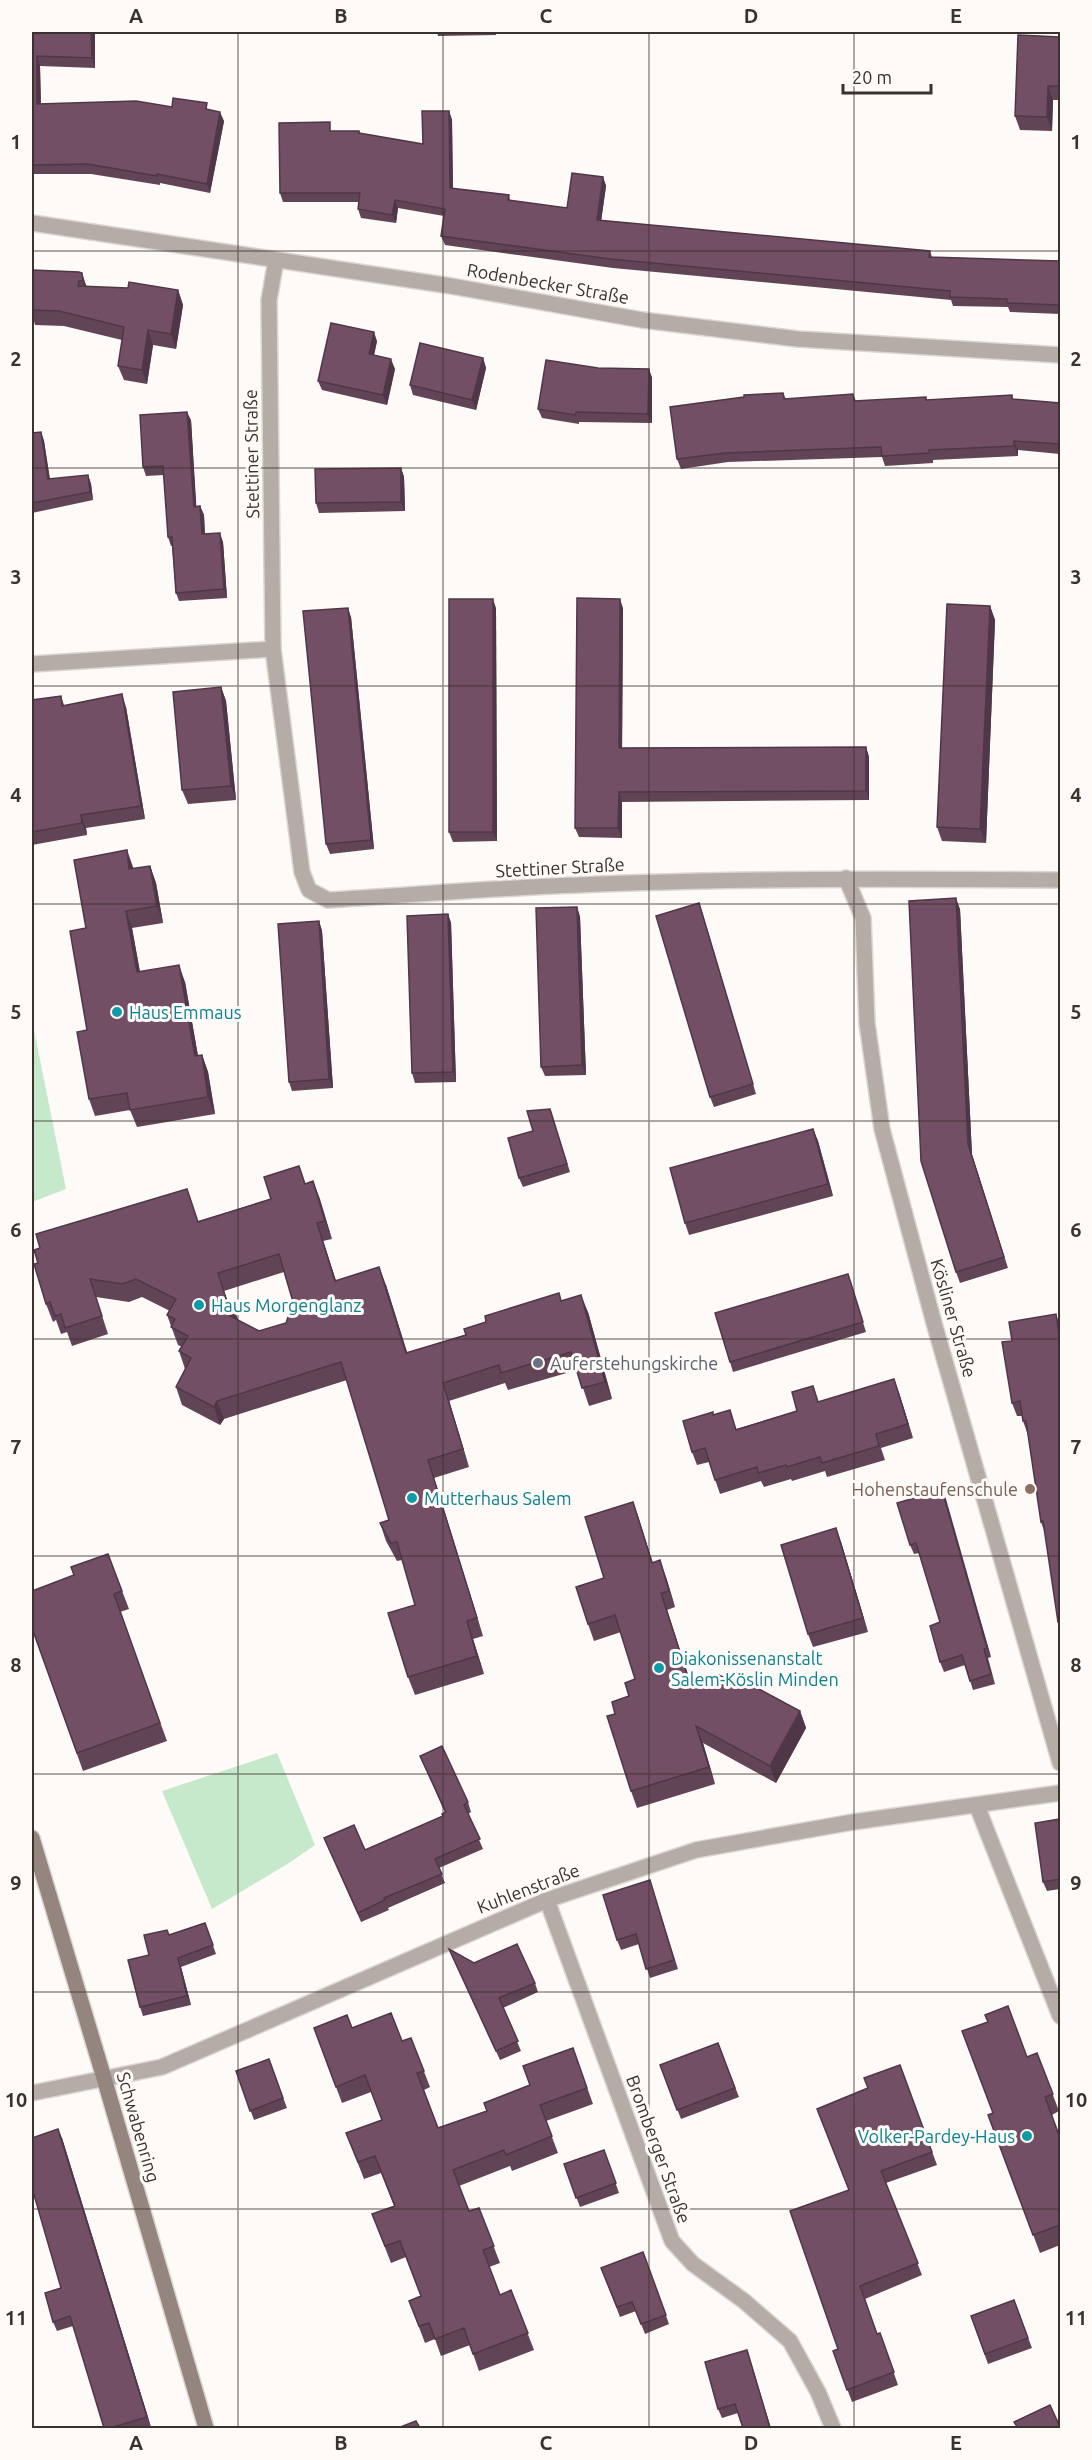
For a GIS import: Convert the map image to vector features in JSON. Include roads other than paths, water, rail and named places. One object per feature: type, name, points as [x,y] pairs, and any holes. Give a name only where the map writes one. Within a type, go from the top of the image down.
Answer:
[{"type":"street","name":"Rodenbecker Straße","points":[[32,223],[451,286],[642,320],[787,338],[1060,355]]},
{"type":"street","name":"Stettiner Straße","points":[[276,260],[269,300],[273,649],[302,872],[309,890],[328,900],[577,885],[846,878],[1060,880]]},
{"type":"street","points":[[32,664],[273,649]]},
{"type":"street","name":"Kösliner Straße","points":[[846,878],[863,918],[867,1023],[882,1129],[934,1323],[1060,1763]]},
{"type":"street","name":"Kuhlenstraße","points":[[32,2093],[162,2067],[547,1900],[696,1850],[853,1822],[1060,1793]]},
{"type":"street","points":[[977,1806],[1060,2016]]},
{"type":"street","name":"Schwabenring","points":[[32,1838],[206,2428]]},
{"type":"street","name":"Bromberger Straße","points":[[547,1900],[672,2241],[693,2264],[744,2301],[790,2341],[818,2392],[833,2428]]},
{"type":"place","name":"Haus Emmaus","points":[[117,1012]]},
{"type":"place","name":"Haus Morgenglanz","points":[[199,1305]]},
{"type":"place","name":"Auferstehungskirche","points":[[538,1363]]},
{"type":"place","name":"Hohenstaufenschule","points":[[1030,1489]]},
{"type":"place","name":"Mutterhaus Salem","points":[[412,1498]]},
{"type":"place","name":"Diakonissenanstalt Salem-Köslin Minden","points":[[659,1668]]},
{"type":"place","name":"Volker-Pardey-Haus","points":[[1027,2136]]}]
